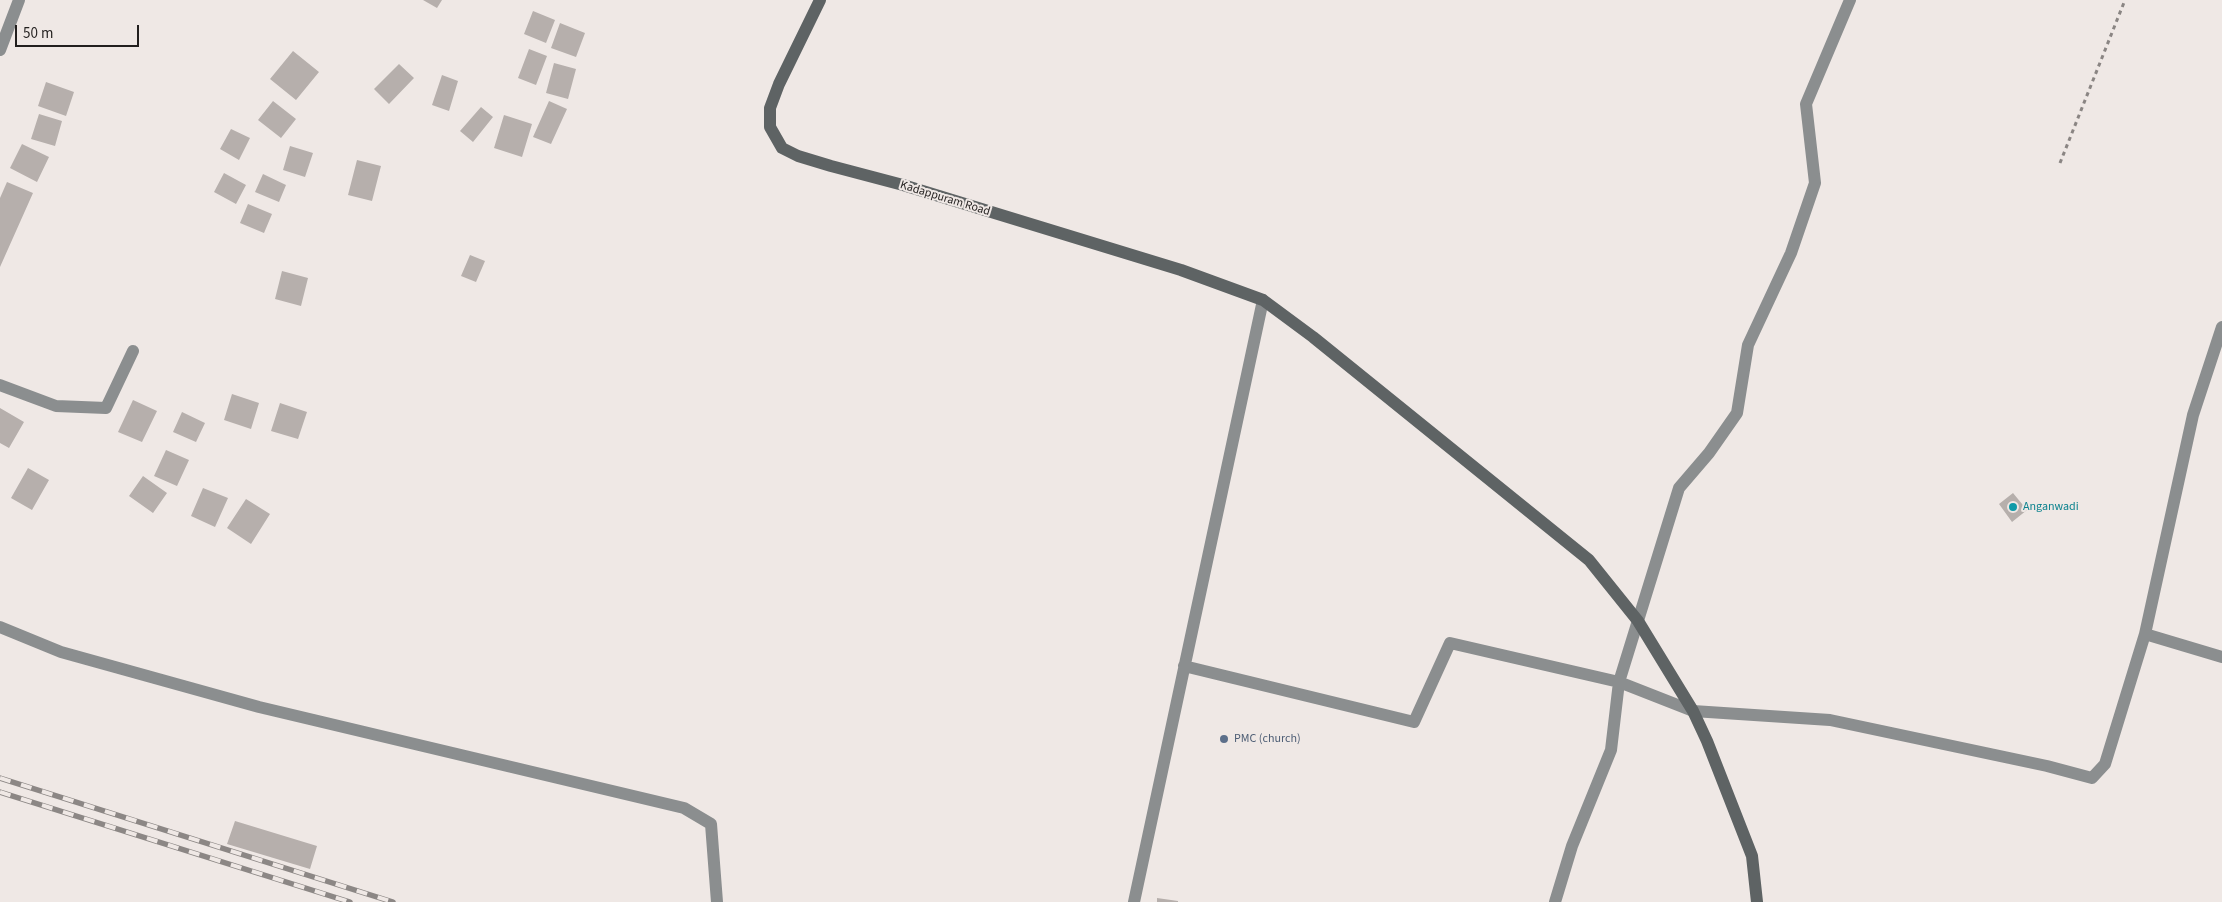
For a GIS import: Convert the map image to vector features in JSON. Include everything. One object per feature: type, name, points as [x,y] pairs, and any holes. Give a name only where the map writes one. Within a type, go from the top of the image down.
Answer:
[{"type":"main road","name":"Kadappuram Road","points":[[820,0],[779,84],[770,108],[770,127],[782,148],[798,156],[903,185],[1181,270],[1263,300],[1387,396],[1588,560],[1638,622],[1694,711],[1752,856],[1757,902]]},
{"type":"street","points":[[0,50],[19,0]]},
{"type":"street","points":[[1555,902],[1572,846],[1611,750],[1619,682],[1679,488],[1709,453],[1737,413],[1748,345],[1791,252],[1815,183],[1806,104],[1850,0]]},
{"type":"street","points":[[1134,902],[1263,300]]},
{"type":"street","points":[[1184,666],[1414,722],[1450,643],[1619,682],[1694,711],[1830,720],[2047,766],[2092,778],[2105,764],[2145,634],[2193,415],[2222,327]]},
{"type":"street","points":[[0,385],[56,406],[106,408],[133,350]]},
{"type":"street","points":[[0,626],[61,652],[259,707],[684,808],[711,824],[717,902]]},
{"type":"street","points":[[2145,634],[2222,657]]},
{"type":"path","points":[[2060,163],[2124,0]]},
{"type":"building","points":[[423,0],[442,0],[437,8]]},
{"type":"building","points":[[533,11],[555,20],[546,43],[524,34]]},
{"type":"building","points":[[560,23],[585,33],[576,57],[551,48]]},
{"type":"building","points":[[529,49],[547,56],[536,85],[518,78]]},
{"type":"building","points":[[293,51],[319,72],[296,100],[270,79]]},
{"type":"building","points":[[554,63],[576,69],[568,99],[546,93]]},
{"type":"building","points":[[399,64],[414,78],[389,104],[374,89]]},
{"type":"building","points":[[442,75],[458,81],[449,111],[432,105]]},
{"type":"building","points":[[46,82],[74,92],[66,116],[38,106]]},
{"type":"building","points":[[273,101],[296,119],[281,138],[258,120]]},
{"type":"building","points":[[549,101],[567,109],[551,144],[533,137]]},
{"type":"building","points":[[481,107],[493,117],[473,142],[460,131]]},
{"type":"building","points":[[39,114],[62,121],[55,146],[31,139]]},
{"type":"building","points":[[504,115],[532,124],[522,157],[494,148]]},
{"type":"building","points":[[231,129],[250,138],[239,160],[220,149]]},
{"type":"building","points":[[22,144],[49,157],[37,182],[10,168]]},
{"type":"building","points":[[290,146],[313,153],[305,177],[283,170]]},
{"type":"building","points":[[357,160],[381,166],[372,201],[348,195]]},
{"type":"building","points":[[224,173],[246,185],[236,204],[214,192]]},
{"type":"building","points":[[263,174],[286,185],[279,202],[255,192]]},
{"type":"building","points":[[7,182],[33,193],[0,267],[0,198]]},
{"type":"building","points":[[248,204],[272,214],[264,233],[240,223]]},
{"type":"building","points":[[470,255],[485,261],[476,282],[461,276]]},
{"type":"building","points":[[282,271],[308,278],[301,306],[275,299]]},
{"type":"building","points":[[232,394],[259,403],[251,429],[224,420]]},
{"type":"building","points":[[133,400],[157,411],[142,442],[118,432]]},
{"type":"building","points":[[280,403],[307,412],[298,439],[271,431]]},
{"type":"building","points":[[0,408],[24,422],[9,448],[0,443]]},
{"type":"building","points":[[182,412],[205,423],[196,442],[173,432]]},
{"type":"building","points":[[166,450],[189,460],[177,486],[154,476]]},
{"type":"building","points":[[28,468],[49,480],[32,510],[11,498]]},
{"type":"building","points":[[143,476],[167,493],[153,513],[129,496]]},
{"type":"building","points":[[203,488],[228,498],[215,527],[191,516]]},
{"type":"building","name":"Anganwadi","points":[[2013,493],[2027,510],[2012,522],[1999,504]]},
{"type":"building","points":[[246,499],[270,514],[251,544],[227,528]]},
{"type":"building","points":[[235,821],[317,846],[310,869],[227,844]]},
{"type":"building","points":[[1157,898],[1178,901],[1178,902],[1157,902]]},
{"type":"railway","points":[[0,778],[393,902]]},
{"type":"railway","points":[[0,792],[350,902]]},
{"type":"place","name":"Anganwadi","points":[[2013,507]]},
{"type":"place","name":"PMC (church)","points":[[1224,739]]}]
